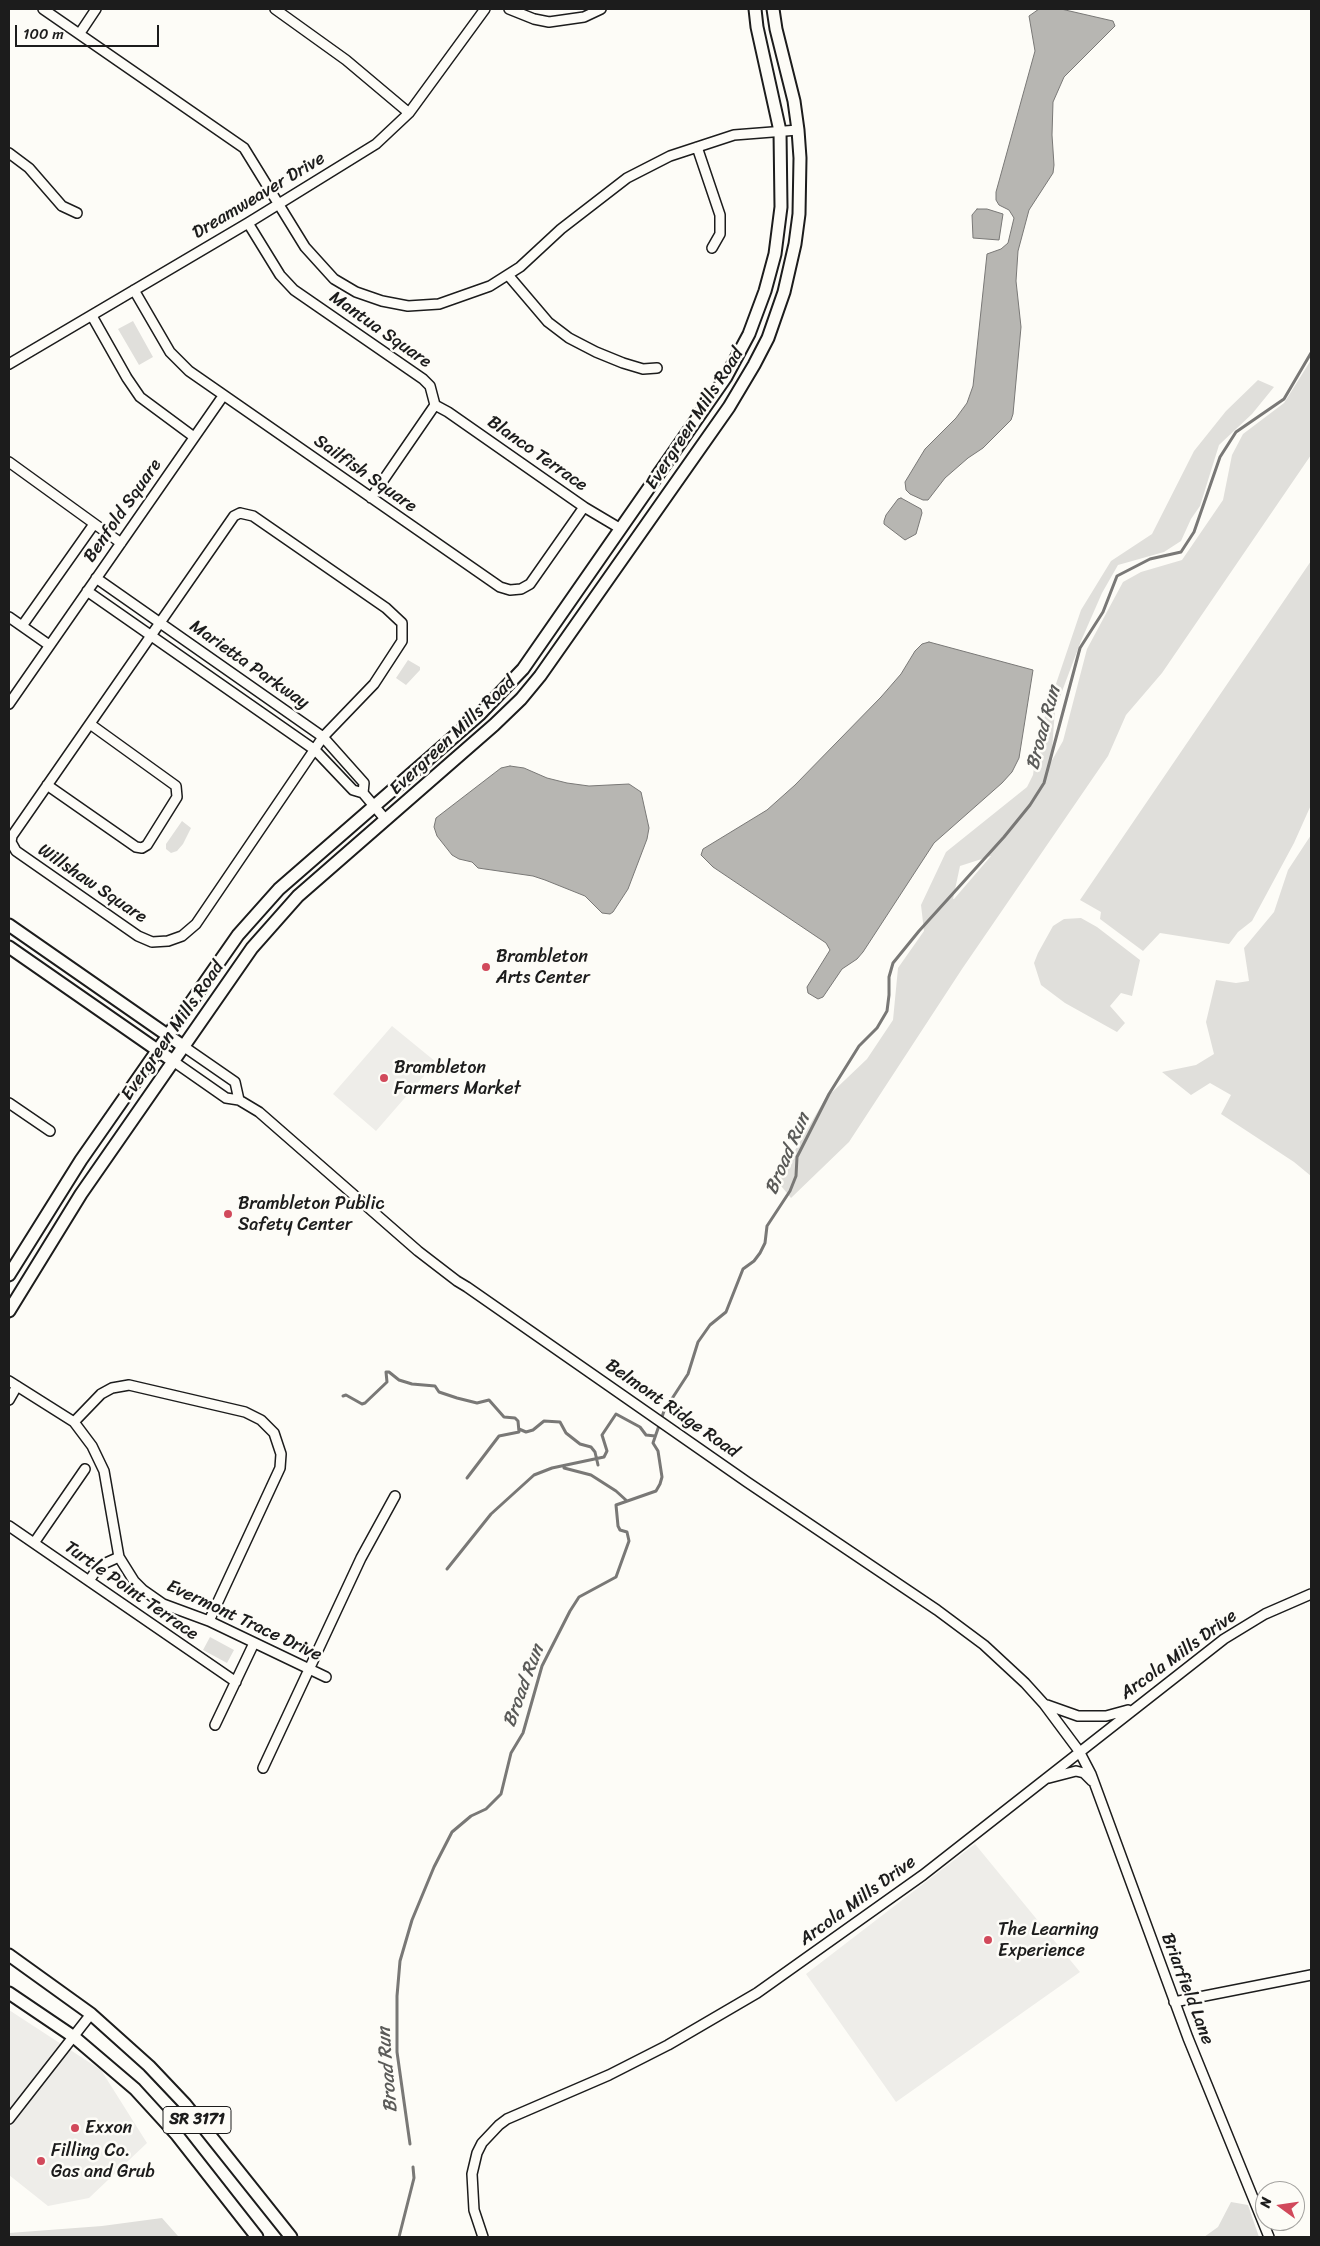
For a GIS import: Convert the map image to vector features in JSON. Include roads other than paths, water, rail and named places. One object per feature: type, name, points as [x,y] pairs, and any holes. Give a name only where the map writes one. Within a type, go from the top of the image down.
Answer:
[{"type":"main road","name":"Evergreen Mills Road","points":[[9,1275],[55,1199],[238,935],[279,889],[500,694],[523,669],[726,377],[749,334],[765,291],[778,238],[782,187],[780,131],[758,36],[754,9]]},
{"type":"main road","name":"Evergreen Mills Road","points":[[9,1311],[81,1194],[183,1046],[265,932],[298,896],[494,725],[540,676],[729,406],[754,365],[780,306],[795,244],[801,185],[798,130],[794,101],[776,29],[773,9]]},
{"type":"main road","points":[[9,925],[183,1046]]},
{"type":"main road","name":"Belmont Ridge Road","points":[[9,947],[173,1061]]},
{"type":"main road","name":"SR 3171","points":[[9,1955],[90,2014],[142,2060],[185,2104],[291,2237]]},
{"type":"main road","name":"SR 3171","points":[[9,1993],[74,2037],[116,2071],[154,2109],[257,2237]]},
{"type":"street","points":[[44,9],[244,148],[305,248],[334,279],[356,292],[382,301],[408,306],[439,304],[490,286],[520,267],[561,229],[627,178],[670,156],[734,135],[798,130]]},
{"type":"street","points":[[80,33],[96,9]]},
{"type":"street","points":[[275,9],[344,59],[409,113]]},
{"type":"street","name":"Dreamweaver Drive","points":[[9,364],[248,223],[376,144],[409,113],[484,9]]},
{"type":"street","points":[[509,9],[534,19],[549,22],[584,17],[601,9]]},
{"type":"street","points":[[696,147],[720,215],[720,234],[712,248]]},
{"type":"street","points":[[9,153],[29,168],[62,206],[78,214]]},
{"type":"street","name":"Mantua Square","points":[[248,223],[287,282],[423,379],[430,386],[435,405]]},
{"type":"street","points":[[508,275],[548,322],[569,338],[623,363],[643,369],[657,368]]},
{"type":"street","name":"Sailfish Square","points":[[134,290],[170,352],[181,364],[223,396],[500,587],[510,590],[521,589],[530,584],[584,507]]},
{"type":"street","points":[[92,316],[140,397],[194,437]]},
{"type":"street","name":"Benfold Square","points":[[9,704],[223,396]]},
{"type":"street","points":[[371,498],[435,405]]},
{"type":"street","name":"Blanco Terrace","points":[[435,405],[448,412],[584,507],[621,529]]},
{"type":"street","points":[[9,462],[121,543]]},
{"type":"street","name":"Willshaw Square","points":[[245,513],[254,516],[386,608],[402,623],[404,633],[398,650],[374,684],[323,737],[196,924],[182,936],[168,941],[152,942],[138,936],[13,848],[12,836],[152,635],[234,516],[245,513]]},
{"type":"street","points":[[22,626],[94,524]]},
{"type":"street","name":"Marietta Parkway","points":[[96,578],[323,737],[364,783],[363,793]]},
{"type":"street","name":"Marietta Parkway","points":[[87,591],[315,750],[353,790],[363,793],[386,820]]},
{"type":"street","points":[[9,617],[49,646]]},
{"type":"street","points":[[48,785],[136,847],[142,848],[147,845],[177,798],[176,786],[90,724]]},
{"type":"street","points":[[183,1046],[236,1082],[240,1100]]},
{"type":"street","name":"Belmont Ridge Road","points":[[173,1061],[226,1098],[240,1100],[276,1126],[436,1266],[676,1433],[944,1615],[1005,1663],[1044,1704],[1080,1751]]},
{"type":"street","points":[[9,1103],[50,1132]]},
{"type":"street","name":"Evermont Trace Drive","points":[[9,1381],[74,1422],[92,1446],[104,1472],[119,1557],[134,1581],[153,1598],[175,1609],[209,1621],[326,1677]]},
{"type":"street","points":[[74,1422],[101,1394],[112,1388],[129,1385],[245,1412],[261,1420],[274,1434],[280,1454],[280,1468],[209,1621]]},
{"type":"street","points":[[9,1400],[17,1386]]},
{"type":"street","points":[[34,1543],[85,1469]]},
{"type":"street","points":[[263,1768],[361,1558],[395,1496]]},
{"type":"street","name":"Turtle Point Terrace","points":[[9,1526],[236,1682]]},
{"type":"street","points":[[89,1581],[99,1566],[119,1557]]},
{"type":"street","name":"Arcola Mills Drive","points":[[482,2237],[474,2210],[472,2174],[480,2148],[499,2125],[507,2119],[609,2075],[668,2045],[757,1993],[923,1875],[1133,1708],[1224,1639],[1265,1614],[1311,1594]]},
{"type":"street","points":[[215,1725],[254,1643]]},
{"type":"street","points":[[1044,1704],[1065,1713],[1092,1717],[1119,1713],[1133,1708]]},
{"type":"street","name":"Briarfield Lane","points":[[1080,1751],[1094,1783],[1174,2002],[1269,2237]]},
{"type":"street","points":[[1042,1781],[1067,1772],[1076,1771],[1084,1774],[1094,1783]]},
{"type":"street","points":[[1174,2002],[1311,1975]]},
{"type":"street","points":[[9,2119],[90,2014]]},
{"type":"waterway","name":"Broad Run","points":[[410,2144],[397,2052],[397,1996],[400,1961],[412,1920],[434,1867],[452,1832],[471,1816],[486,1809],[501,1794],[511,1753],[523,1733],[542,1666],[570,1611],[579,1597],[616,1577],[629,1541],[627,1532],[620,1530],[618,1526],[616,1505],[656,1491],[660,1484],[662,1477],[658,1451],[653,1443],[664,1411],[688,1374],[698,1342],[710,1325],[726,1312],[743,1269],[754,1261],[760,1253],[765,1243],[767,1226],[790,1191],[796,1176],[797,1157],[829,1094],[859,1046],[877,1028],[887,1011],[889,977],[893,963],[919,931],[1004,837],[1030,805],[1044,783],[1080,648],[1103,612],[1117,576],[1150,559],[1181,552],[1194,532],[1220,457],[1236,432],[1284,399],[1311,353]]},
{"type":"waterway","points":[[343,1396],[346,1395],[362,1404],[365,1403],[387,1382],[386,1372],[389,1372],[399,1380],[412,1384],[435,1386],[439,1392],[457,1398],[477,1403],[489,1400],[504,1417],[515,1418],[518,1421],[519,1432],[499,1436],[467,1478]]},
{"type":"waterway","points":[[447,1569],[491,1514],[534,1475],[552,1468],[604,1457],[607,1451],[602,1435],[616,1414],[640,1427],[646,1435],[655,1436]]},
{"type":"waterway","points":[[519,1429],[526,1432],[533,1430],[544,1421],[560,1422],[566,1433],[580,1444],[591,1447],[595,1452],[598,1465]]},
{"type":"waterway","points":[[564,1468],[591,1475],[616,1491],[627,1501]]},
{"type":"waterway","name":"Broad Run","points":[[399,2237],[414,2178],[413,2167]]},
{"type":"place","name":"Brambleton Arts Center","points":[[486,967]]},
{"type":"place","name":"Brambleton Farmers Market","points":[[384,1078]]},
{"type":"place","name":"Brambleton Public Safety Center","points":[[228,1214]]},
{"type":"place","name":"The Learning Experience","points":[[988,1940]]},
{"type":"place","name":"Exxon","points":[[75,2128]]},
{"type":"place","name":"Filling Co. Gas and Grub","points":[[41,2161]]}]
